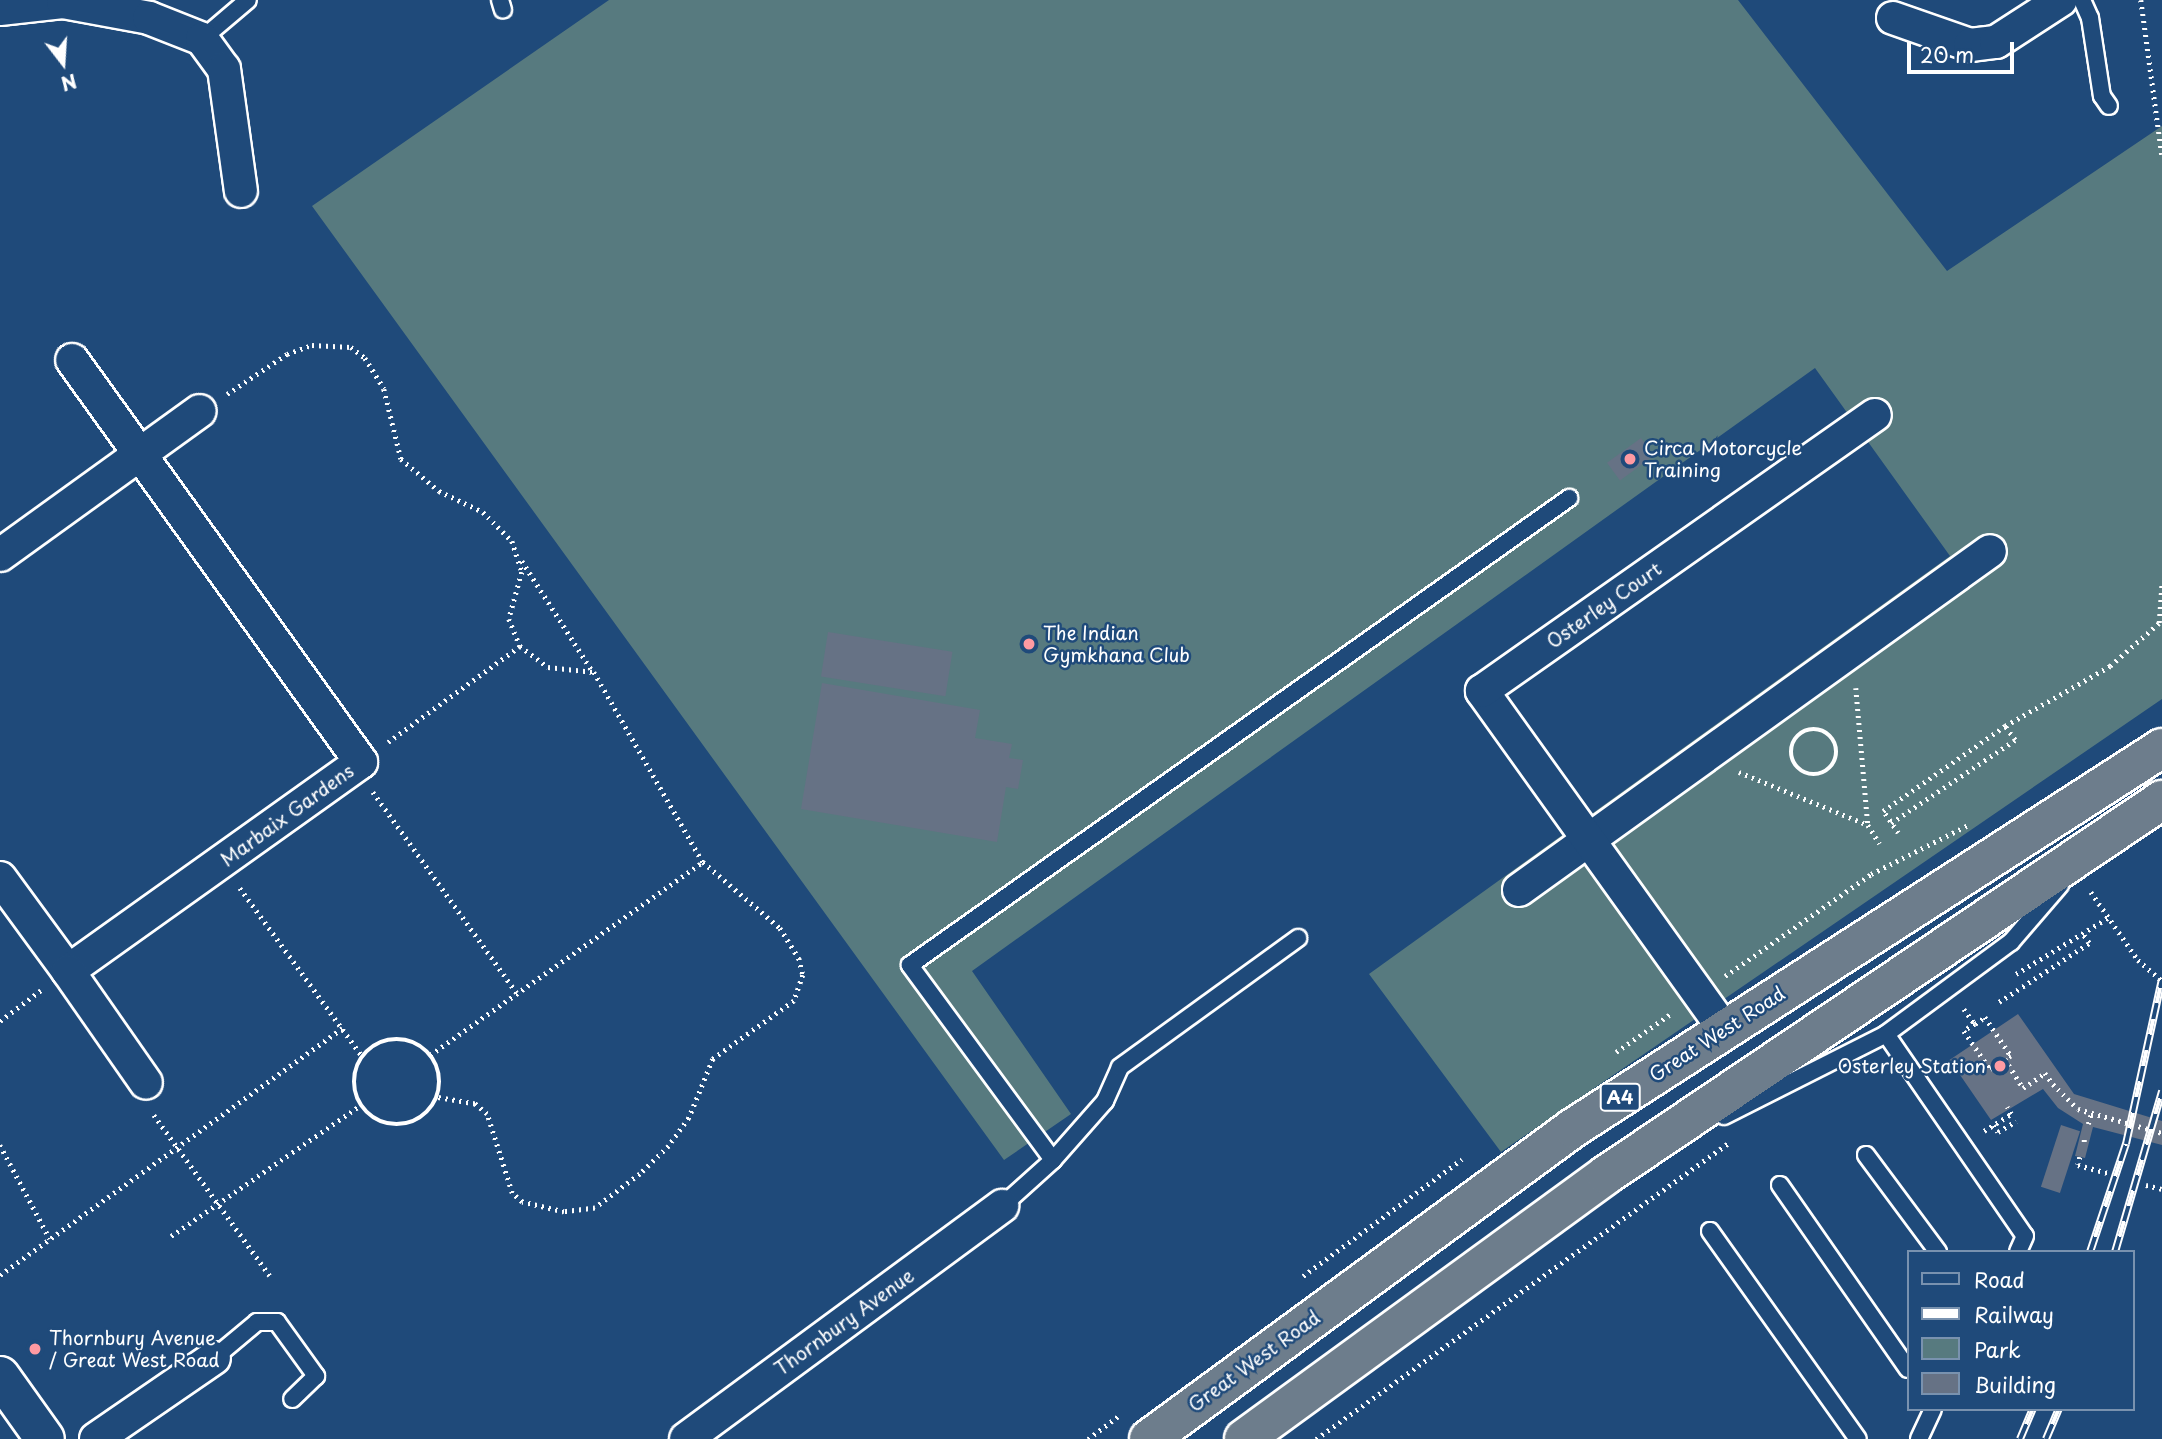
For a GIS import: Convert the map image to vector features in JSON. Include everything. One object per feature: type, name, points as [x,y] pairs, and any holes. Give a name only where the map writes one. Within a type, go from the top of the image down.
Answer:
[{"type":"highway","name":"Great West Road","points":[[1149,1439],[1573,1128],[2162,748]]},
{"type":"highway","points":[[1244,1439],[1606,1175],[2100,838],[2162,800]]},
{"type":"street","points":[[1894,18],[1970,45],[1996,42],[2061,0]]},
{"type":"street","points":[[0,9],[63,2],[149,18],[202,39],[224,69],[241,191]]},
{"type":"street","name":"Marbaix Gardens","points":[[68,971],[358,764],[72,360]]},
{"type":"street","points":[[0,555],[200,411]]},
{"type":"street","name":"Osterley Court","points":[[1724,1029],[1482,691],[1875,415]]},
{"type":"street","points":[[1519,890],[1990,551]]},
{"type":"street","points":[[0,877],[146,1083]]},
{"type":"street","name":"Thornbury Avenue","points":[[686,1439],[1002,1206]]},
{"type":"street","points":[[96,1439],[215,1358]]},
{"type":"street","points":[[0,1376],[45,1439]]},
{"type":"lane","points":[[202,39],[248,0]]},
{"type":"lane","points":[[2082,0],[2090,18],[2102,96],[2109,106]]},
{"type":"lane","points":[[1053,1160],[910,965],[1569,498]]},
{"type":"lane","points":[[1606,1175],[1886,1034],[2011,942],[2100,838]]},
{"type":"lane","points":[[1002,1206],[1053,1160],[1105,1101],[1120,1067],[1298,938]]},
{"type":"lane","points":[[1886,1034],[2025,1236],[2019,1250]]},
{"type":"lane","points":[[1866,1155],[1937,1250]]},
{"type":"lane","points":[[1780,1185],[1906,1366]]},
{"type":"lane","points":[[1710,1231],[1858,1439]]},
{"type":"lane","points":[[215,1358],[257,1322],[277,1322],[316,1376],[292,1399]]},
{"type":"lane","points":[[1919,1439],[1932,1411]]},
{"type":"path","points":[[2141,0],[2162,155]]},
{"type":"path","points":[[200,411],[287,354],[322,344],[351,347],[365,358],[384,389],[401,459],[418,477],[501,526],[594,672],[702,862],[791,940],[803,975],[800,990],[782,1014],[713,1059],[689,1118],[640,1174],[595,1208],[580,1212],[522,1202],[512,1193],[487,1114],[475,1104],[438,1097]]},
{"type":"path","points":[[521,560],[509,620],[520,646],[548,667],[594,672]]},
{"type":"path","points":[[1898,833],[1883,811],[2005,726],[2110,666],[2159,624],[2162,584]]},
{"type":"path","points":[[517,993],[358,764],[520,646]]},
{"type":"path","points":[[1852,650],[1868,825],[1880,844]]},
{"type":"path","points":[[1891,823],[2015,740],[2005,726]]},
{"type":"path","points":[[1807,730],[1822,730],[1834,740],[1835,762],[1817,775],[1802,772],[1792,761],[1791,745],[1807,730]]},
{"type":"path","points":[[1703,757],[1868,825]]},
{"type":"path","points":[[221,862],[363,1058]]},
{"type":"path","points":[[430,1055],[702,862]]},
{"type":"path","points":[[2085,883],[2138,960],[2162,981]]},
{"type":"path","points":[[2007,980],[2109,917]]},
{"type":"path","points":[[1999,1002],[2089,943],[2082,933]]},
{"type":"path","points":[[0,1021],[68,971]]},
{"type":"path","points":[[1949,988],[1975,1024]]},
{"type":"path","points":[[1985,1017],[2011,1056],[1990,1069],[1964,1031],[1975,1024],[1985,1017]]},
{"type":"path","points":[[0,1275],[342,1028]]},
{"type":"path","points":[[394,1039],[420,1045],[430,1055],[440,1079],[438,1097],[425,1115],[399,1125],[371,1116],[360,1105],[355,1076],[363,1058],[381,1042],[394,1039]]},
{"type":"path","points":[[2005,1059],[2024,1088],[2045,1073],[2066,1101],[2091,1114],[2162,1133]]},
{"type":"path","points":[[146,1083],[141,1097],[270,1276]]},
{"type":"path","points":[[171,1236],[360,1105]]},
{"type":"path","points":[[2007,1107],[2011,1114],[1994,1125],[1998,1132],[2016,1121]]},
{"type":"path","points":[[2088,1124],[2091,1114]]},
{"type":"path","points":[[1316,1439],[1742,1133]]},
{"type":"path","points":[[0,1145],[50,1238]]},
{"type":"path","points":[[2080,1157],[2078,1165],[2108,1172]]},
{"type":"path","points":[[2146,1185],[2162,1189]]},
{"type":"green space","name":"The Indian Gymkhana Club","points":[[609,0],[1738,0],[1947,271],[2162,126],[2162,699],[1501,1152],[1369,974],[1950,556],[1815,368],[972,971],[1071,1114],[1004,1160],[312,206]]},
{"type":"building","name":"Circa Motorcycle Training","points":[[1641,438],[1654,456],[1620,480],[1607,463]]},
{"type":"building","points":[[828,632],[952,652],[945,696],[821,676]]},
{"type":"building","points":[[822,683],[980,710],[975,738],[1012,744],[1009,758],[1023,760],[1018,789],[1006,787],[997,842],[801,809]]},
{"type":"building","name":"Osterley Station","points":[[2018,1014],[2074,1094],[2162,1121],[2162,1145],[2093,1127],[2085,1158],[2075,1156],[2083,1124],[2058,1108],[2043,1089],[1991,1120],[1958,1072],[1946,1069],[1945,1063]]},
{"type":"building","points":[[2061,1125],[2080,1131],[2060,1193],[2041,1187]]},
{"type":"railway","points":[[2091,1250],[2126,1144],[2162,979]]},
{"type":"railway","points":[[2116,1250],[2162,1091]]},
{"type":"railway","points":[[2020,1439],[2032,1411]]},
{"type":"railway","points":[[2046,1439],[2058,1411]]},
{"type":"place","name":"Circa Motorcycle Training","points":[[1630,459]]},
{"type":"place","name":"The Indian Gymkhana Club","points":[[1029,644]]},
{"type":"place","name":"Osterley Station","points":[[2000,1066]]},
{"type":"place","name":"Thornbury Avenue / Great West Road","points":[[35,1349]]}]
